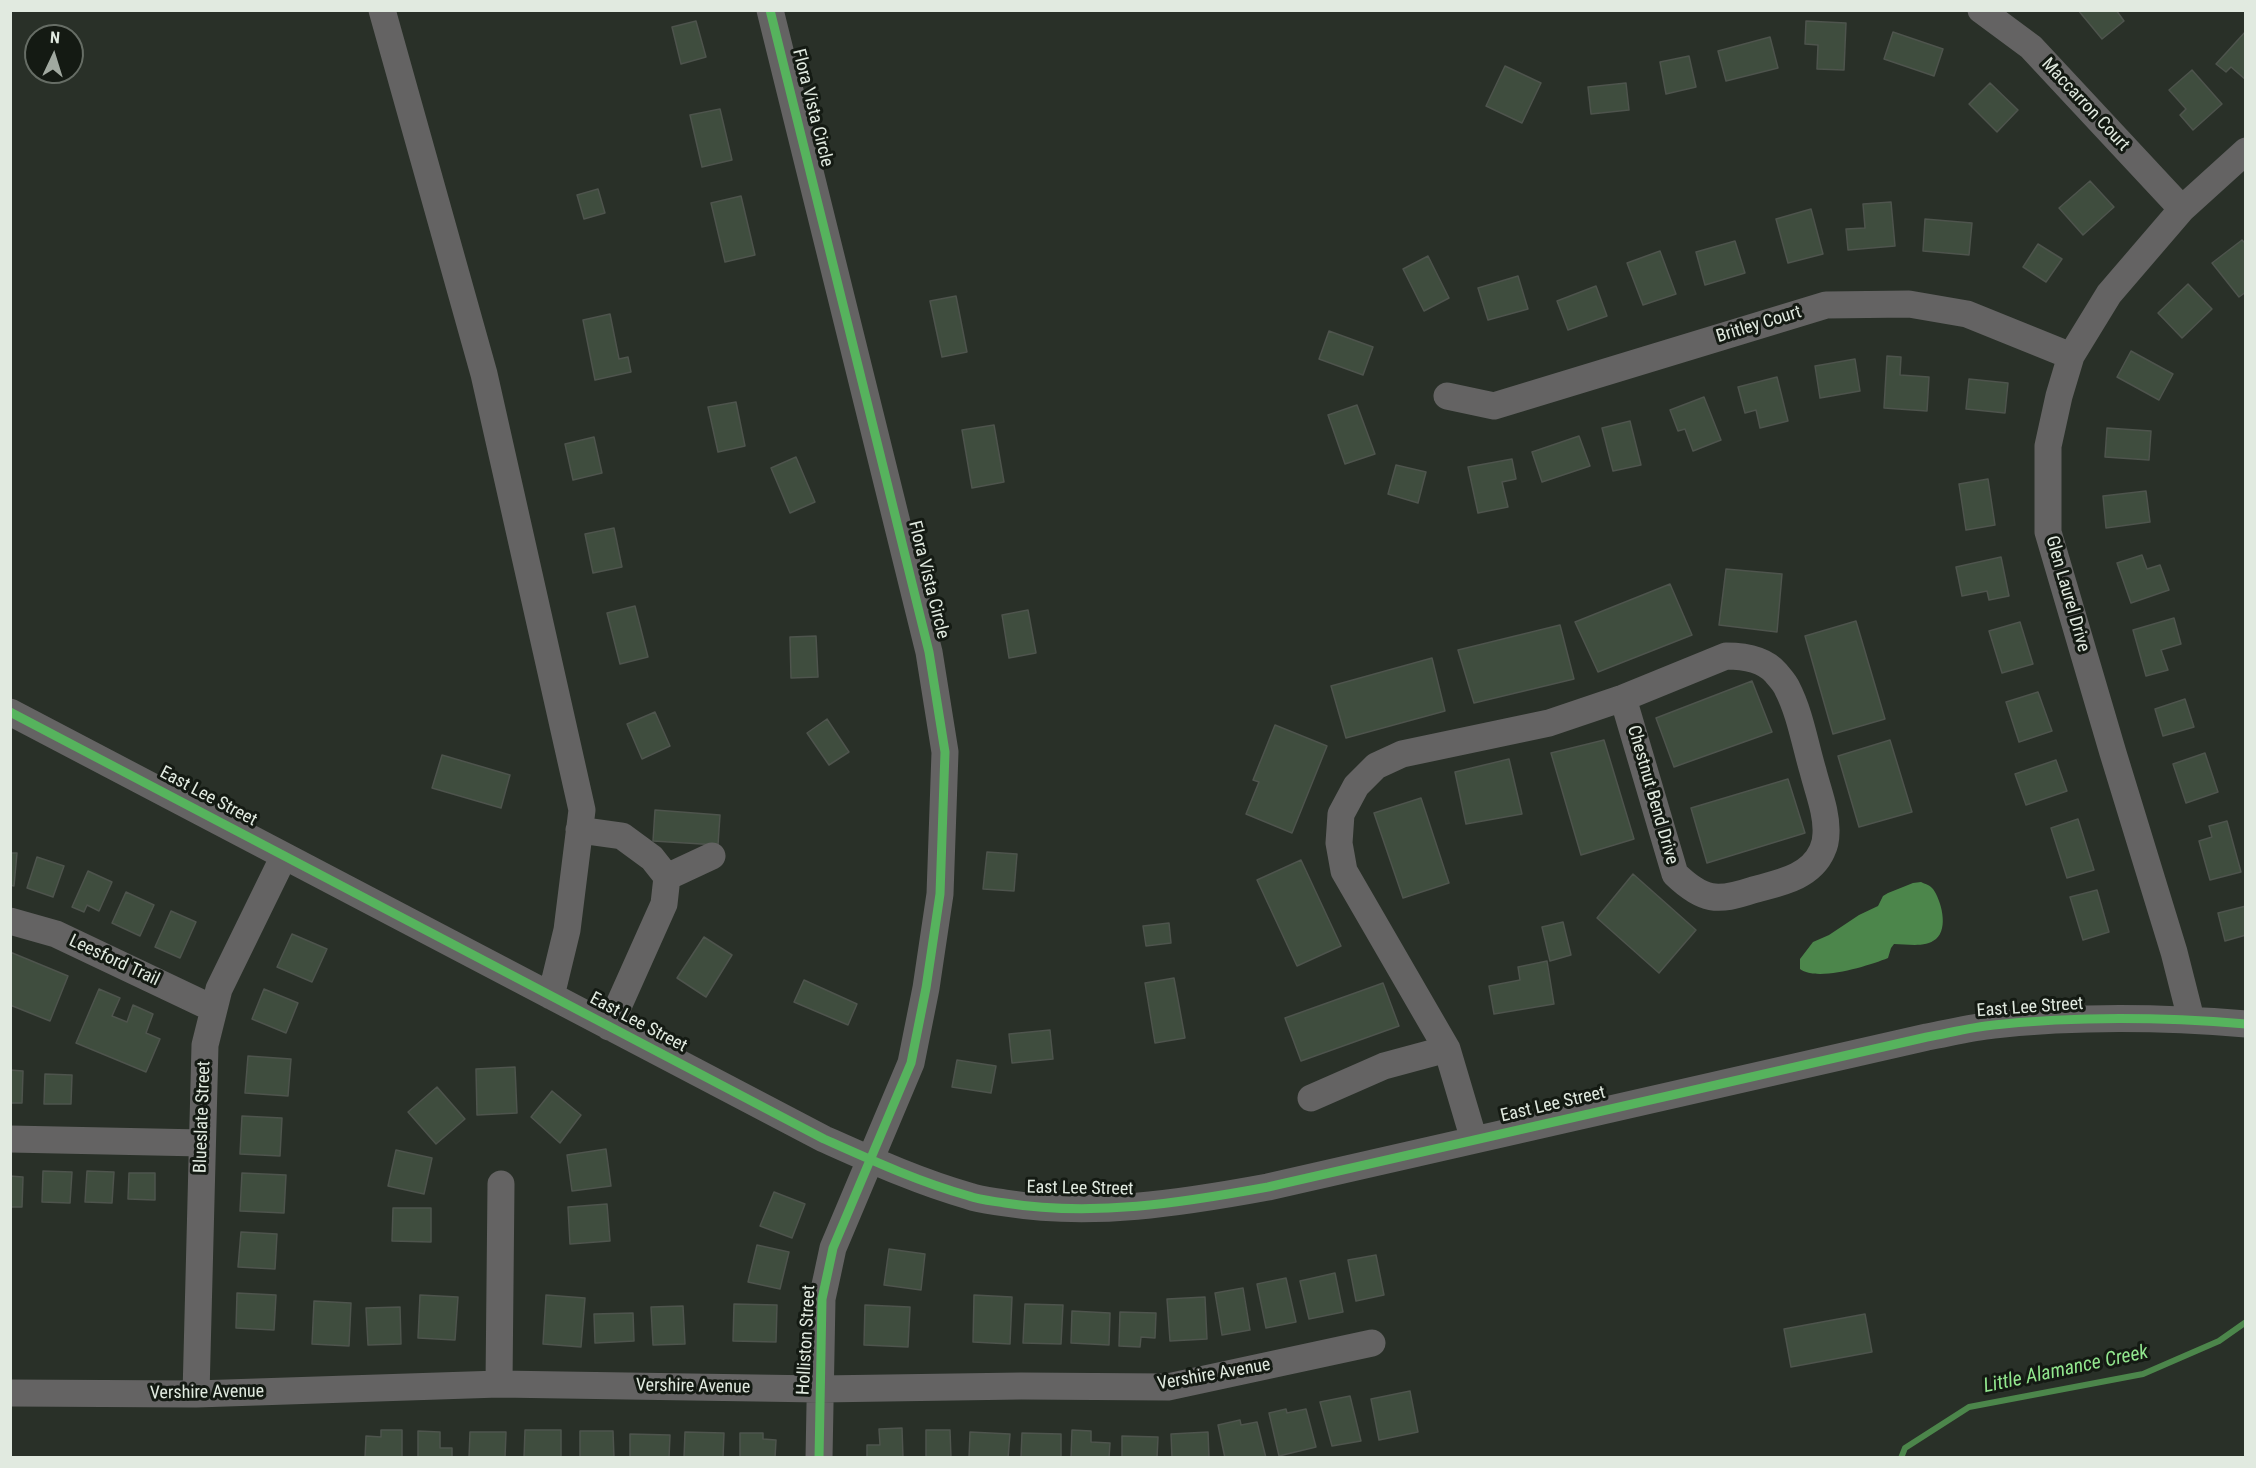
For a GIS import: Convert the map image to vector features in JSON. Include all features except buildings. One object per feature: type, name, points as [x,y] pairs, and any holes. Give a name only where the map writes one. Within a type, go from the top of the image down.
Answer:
[{"type":"street","points":[[382,10],[484,374],[582,810],[567,930],[551,996]]},
{"type":"street","name":"Flora Vista Circle","points":[[770,10],[929,652],[945,752],[940,894],[926,988],[911,1063],[870,1160]]},
{"type":"street","name":"Maccarron Court","points":[[1981,10],[2031,47],[2182,209]]},
{"type":"street","name":"Glen Laurel Drive","points":[[2191,1019],[2174,952],[2048,532],[2048,446],[2071,356],[2109,294],[2182,209],[2246,151]]},
{"type":"street","name":"Britley Court","points":[[1447,396],[1494,406],[1826,305],[1909,304],[1967,314],[2071,356]]},
{"type":"street","name":"Chestnut Bend Drive","points":[[1474,1140],[1447,1049],[1344,871],[1339,843],[1341,814],[1356,786],[1376,766],[1402,754],[1549,723],[1623,698],[1726,656],[1742,656],[1760,662],[1774,671],[1787,686],[1797,713],[1824,812],[1826,834],[1822,851],[1812,866],[1795,878],[1730,898],[1710,897],[1691,889],[1675,874],[1623,698]]},
{"type":"street","name":"East Lee Street","points":[[10,712],[814,1134],[870,1160],[970,1197],[1037,1208],[1113,1209],[1198,1200],[1268,1187],[1927,1037],[1992,1025],[2055,1020],[2191,1019],[2246,1024]]},
{"type":"street","points":[[579,830],[622,836],[652,858],[667,878],[664,904],[609,1027]]},
{"type":"street","name":"Blueslate Street","points":[[196,1394],[205,1045],[219,989],[284,856]]},
{"type":"street","points":[[667,878],[712,856]]},
{"type":"street","name":"Leesford Trail","points":[[10,921],[56,934],[214,1009]]},
{"type":"street","points":[[1311,1098],[1384,1066],[1447,1049]]},
{"type":"street","points":[[10,1139],[202,1143]]},
{"type":"street","name":"Holliston Street","points":[[819,1458],[822,1299],[833,1248],[870,1160]]},
{"type":"street","points":[[499,1384],[501,1184]]},
{"type":"street","name":"Vershire Avenue","points":[[10,1393],[196,1394],[499,1384],[820,1389],[1021,1386],[1168,1387],[1372,1343]]},
{"type":"shaded area","points":[[1921,882],[1933,889],[1941,907],[1942,928],[1940,934],[1932,942],[1922,945],[1894,944],[1888,958],[1843,971],[1818,974],[1800,969],[1800,959],[1813,942],[1878,906],[1883,896],[1888,893]]},
{"type":"waterway","name":"Little Alamance Creek","points":[[1901,1458],[1905,1448],[1969,1407],[2143,1374],[2219,1341],[2246,1322]]},
{"type":"cycle path","points":[[770,10],[929,652],[945,752],[940,894],[926,988],[911,1063],[833,1248],[822,1299],[819,1458]]},
{"type":"cycle path","points":[[10,712],[824,1139],[932,1184],[978,1198],[1005,1203],[1071,1209],[1137,1206],[1268,1187],[1927,1037],[1986,1026],[2057,1020],[2120,1019],[2246,1024]]}]
